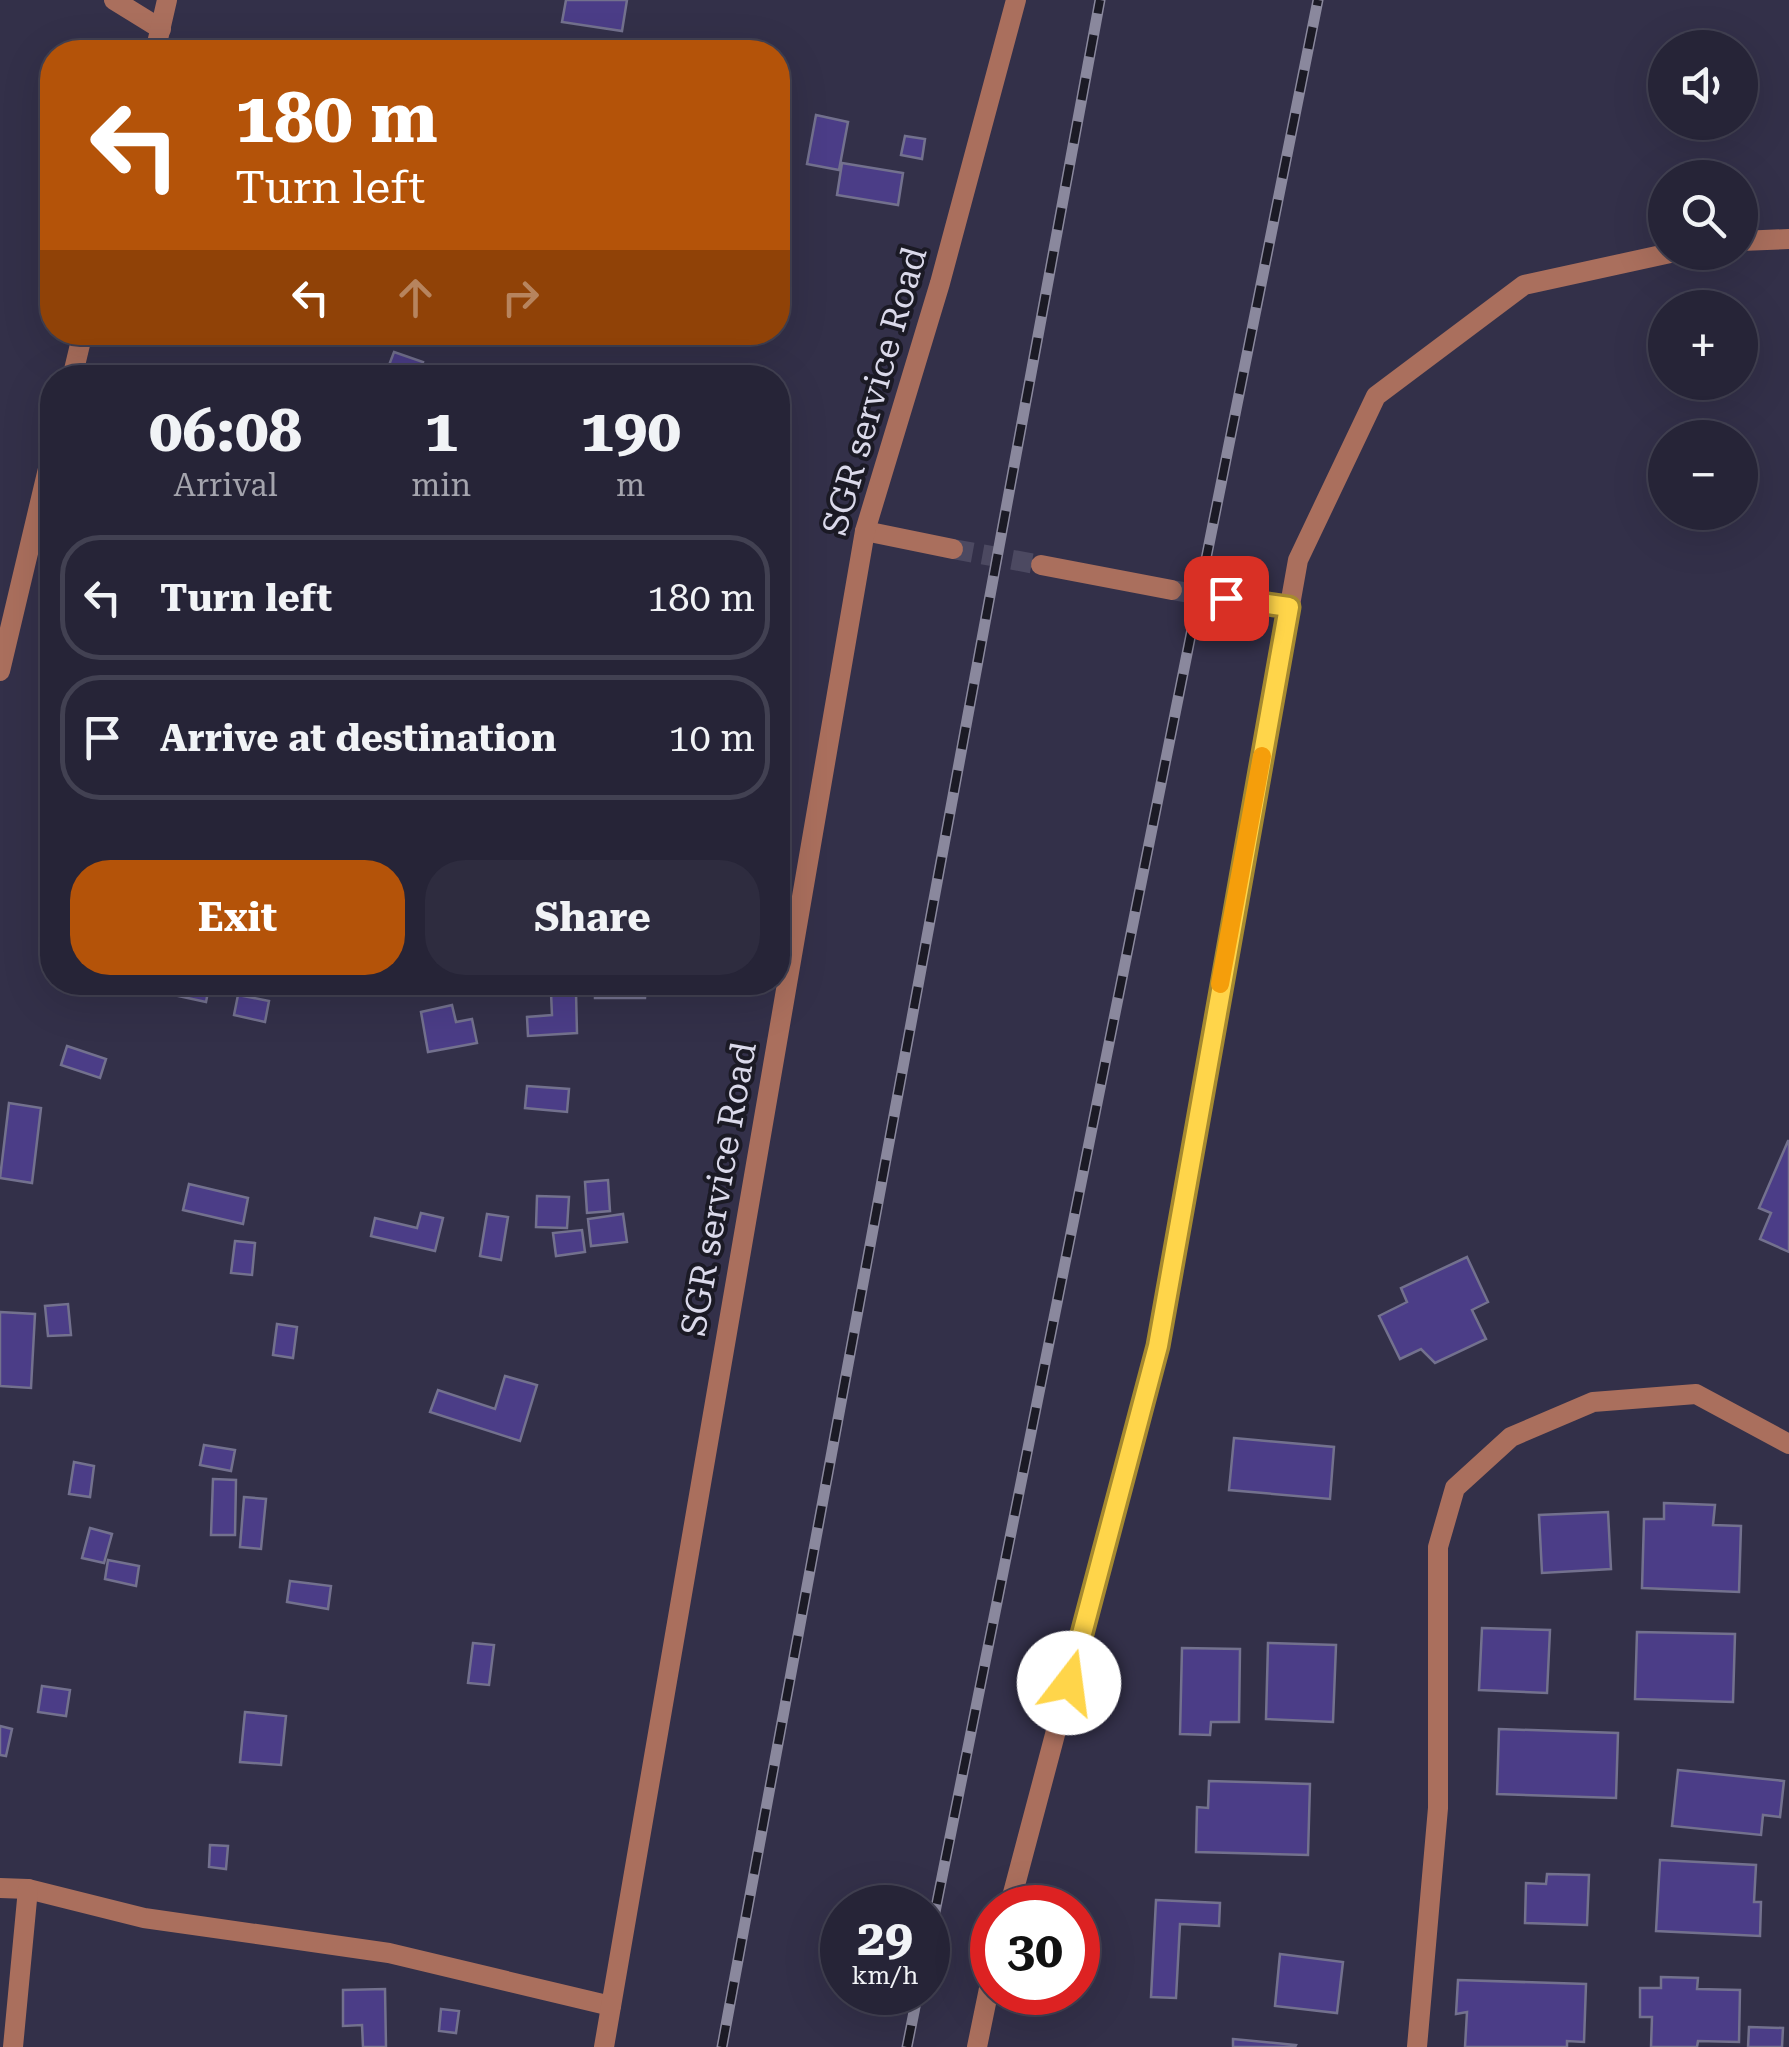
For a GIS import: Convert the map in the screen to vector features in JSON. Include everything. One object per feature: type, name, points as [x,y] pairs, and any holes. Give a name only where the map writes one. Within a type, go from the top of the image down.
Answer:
[{"type":"street","points":[[114,0],[161,29]]},
{"type":"street","points":[[158,40],[167,0]]},
{"type":"street","name":"SGR service Road","points":[[790,967],[865,531],[940,283],[1016,0]]},
{"type":"street","points":[[1758,241],[1789,240]]},
{"type":"street","points":[[1015,1885],[1158,1346],[1298,560],[1376,396],[1524,285],[1648,258]]},
{"type":"street","points":[[0,671],[40,503]]},
{"type":"street","points":[[865,531],[953,549]]},
{"type":"street","points":[[1041,566],[1172,590]]},
{"type":"street","points":[[1226,598],[1289,607]]},
{"type":"street","name":"SGR service Road","points":[[604,2047],[785,995]]},
{"type":"street","points":[[1417,2047],[1438,1808],[1438,1547],[1454,1488],[1511,1437],[1593,1402],[1696,1394],[1789,1444]]},
{"type":"street","points":[[0,1888],[28,1889],[144,1918],[389,1952],[611,2006]]},
{"type":"street","points":[[13,2047],[28,1889]]},
{"type":"street","points":[[976,2047],[983,2015]]},
{"type":"building","points":[[566,0],[627,0],[622,31],[562,22]]},
{"type":"building","points":[[816,115],[848,122],[839,170],[807,164]]},
{"type":"building","points":[[905,136],[925,139],[922,159],[901,155]]},
{"type":"building","points":[[842,163],[903,173],[898,205],[837,195]]},
{"type":"building","points":[[394,352],[423,362],[422,365],[389,365]]},
{"type":"building","points":[[174,995],[207,995],[206,1002]]},
{"type":"building","points":[[238,995],[269,1001],[265,1022],[234,1015]]},
{"type":"building","points":[[551,995],[576,995],[577,1033],[528,1036],[527,1017],[552,1015]]},
{"type":"building","points":[[595,995],[645,995],[645,998]]},
{"type":"building","points":[[452,1005],[456,1022],[472,1019],[477,1043],[428,1052],[421,1012]]},
{"type":"building","points":[[67,1046],[106,1059],[100,1078],[61,1065]]},
{"type":"building","points":[[527,1086],[569,1089],[567,1112],[525,1108]]},
{"type":"building","points":[[9,1103],[41,1108],[32,1183],[0,1178]]},
{"type":"building","points":[[1788,1141],[1789,1252],[1760,1239],[1771,1213],[1759,1208]]},
{"type":"building","points":[[608,1180],[610,1211],[587,1213],[585,1182]]},
{"type":"building","points":[[189,1184],[248,1198],[243,1224],[183,1210]]},
{"type":"building","points":[[537,1196],[569,1197],[567,1228],[536,1227]]},
{"type":"building","points":[[421,1213],[443,1218],[435,1251],[371,1236],[375,1218],[417,1228]]},
{"type":"building","points":[[487,1214],[508,1217],[501,1260],[480,1256]]},
{"type":"building","points":[[623,1214],[627,1242],[591,1246],[588,1219]]},
{"type":"building","points":[[582,1230],[585,1252],[556,1256],[553,1233]]},
{"type":"building","points":[[235,1241],[255,1243],[252,1275],[231,1273]]},
{"type":"building","points":[[1467,1257],[1488,1302],[1472,1310],[1486,1339],[1435,1363],[1421,1349],[1400,1359],[1379,1316],[1407,1302],[1401,1288]]},
{"type":"building","points":[[68,1304],[71,1335],[48,1336],[45,1306]]},
{"type":"building","points":[[0,1312],[35,1314],[31,1388],[0,1386]]},
{"type":"building","points":[[277,1324],[297,1327],[293,1358],[273,1355]]},
{"type":"building","points":[[505,1376],[537,1385],[520,1441],[430,1412],[438,1390],[495,1409]]},
{"type":"building","points":[[1234,1438],[1334,1447],[1330,1499],[1229,1490]]},
{"type":"building","points":[[204,1445],[235,1450],[231,1471],[200,1465]]},
{"type":"building","points":[[74,1462],[94,1466],[90,1497],[69,1494]]},
{"type":"building","points":[[213,1479],[236,1480],[235,1535],[211,1535]]},
{"type":"building","points":[[244,1497],[266,1499],[261,1549],[240,1547]]},
{"type":"building","points":[[1664,1503],[1715,1505],[1713,1525],[1741,1526],[1739,1592],[1642,1588],[1644,1519],[1664,1519]]},
{"type":"building","points":[[1608,1512],[1611,1569],[1542,1573],[1539,1515]]},
{"type":"building","points":[[90,1528],[112,1534],[104,1563],[82,1558]]},
{"type":"building","points":[[108,1560],[139,1566],[136,1586],[105,1579]]},
{"type":"building","points":[[290,1581],[331,1586],[328,1609],[287,1602]]},
{"type":"building","points":[[1482,1628],[1550,1630],[1547,1693],[1479,1690]]},
{"type":"building","points":[[1637,1632],[1735,1634],[1733,1702],[1635,1699]]},
{"type":"building","points":[[473,1643],[494,1645],[489,1685],[468,1683]]},
{"type":"building","points":[[1268,1643],[1336,1645],[1333,1722],[1266,1719]]},
{"type":"building","points":[[1182,1648],[1240,1649],[1239,1722],[1211,1722],[1210,1735],[1180,1734]]},
{"type":"building","points":[[42,1686],[70,1690],[66,1716],[38,1712]]},
{"type":"building","points":[[245,1712],[286,1716],[281,1765],[240,1762]]},
{"type":"building","points":[[0,1726],[12,1729],[6,1756],[0,1755]]},
{"type":"building","points":[[1499,1729],[1618,1733],[1616,1798],[1497,1794]]},
{"type":"building","points":[[1678,1770],[1784,1781],[1780,1817],[1763,1815],[1761,1835],[1672,1826]]},
{"type":"building","points":[[1209,1781],[1310,1784],[1308,1855],[1196,1852],[1197,1807],[1208,1808]]},
{"type":"building","points":[[210,1845],[228,1846],[226,1869],[209,1867]]},
{"type":"building","points":[[1660,1860],[1756,1865],[1754,1902],[1761,1902],[1760,1936],[1656,1931]]},
{"type":"building","points":[[1547,1874],[1589,1875],[1587,1925],[1525,1923],[1526,1883],[1546,1884]]},
{"type":"building","points":[[1156,1900],[1220,1903],[1219,1926],[1180,1924],[1176,1998],[1151,1997]]},
{"type":"building","points":[[1280,1954],[1343,1962],[1337,2013],[1275,2006]]},
{"type":"building","points":[[1661,1977],[1698,1978],[1697,1989],[1740,1990],[1739,2042],[1698,2041],[1697,2047],[1651,2047],[1652,2017],[1640,2017],[1640,1988],[1661,1988]]},
{"type":"building","points":[[1458,1980],[1586,1984],[1584,2042],[1567,2041],[1567,2047],[1465,2047],[1467,2012],[1456,2014]]},
{"type":"building","points":[[385,1989],[386,2047],[363,2047],[362,2025],[343,2026],[343,1990]]},
{"type":"building","points":[[441,2009],[459,2011],[456,2033],[439,2031]]},
{"type":"building","points":[[1749,2027],[1783,2028],[1782,2047],[1748,2047]]},
{"type":"building","points":[[1233,2039],[1296,2045],[1233,2047]]},
{"type":"tunnel","points":[[953,549],[1041,565]]},
{"type":"tunnel","points":[[1172,590],[1226,599]]},
{"type":"railway","points":[[722,2047],[1100,0]]},
{"type":"railway","points":[[940,1885],[1318,0]]},
{"type":"railway","points":[[907,2047],[913,2015]]},
{"type":"slow traffic","points":[[1220,984],[1262,756]]},
{"type":"route","points":[[1069,1683],[1158,1346],[1289,607],[1226,598]]}]
